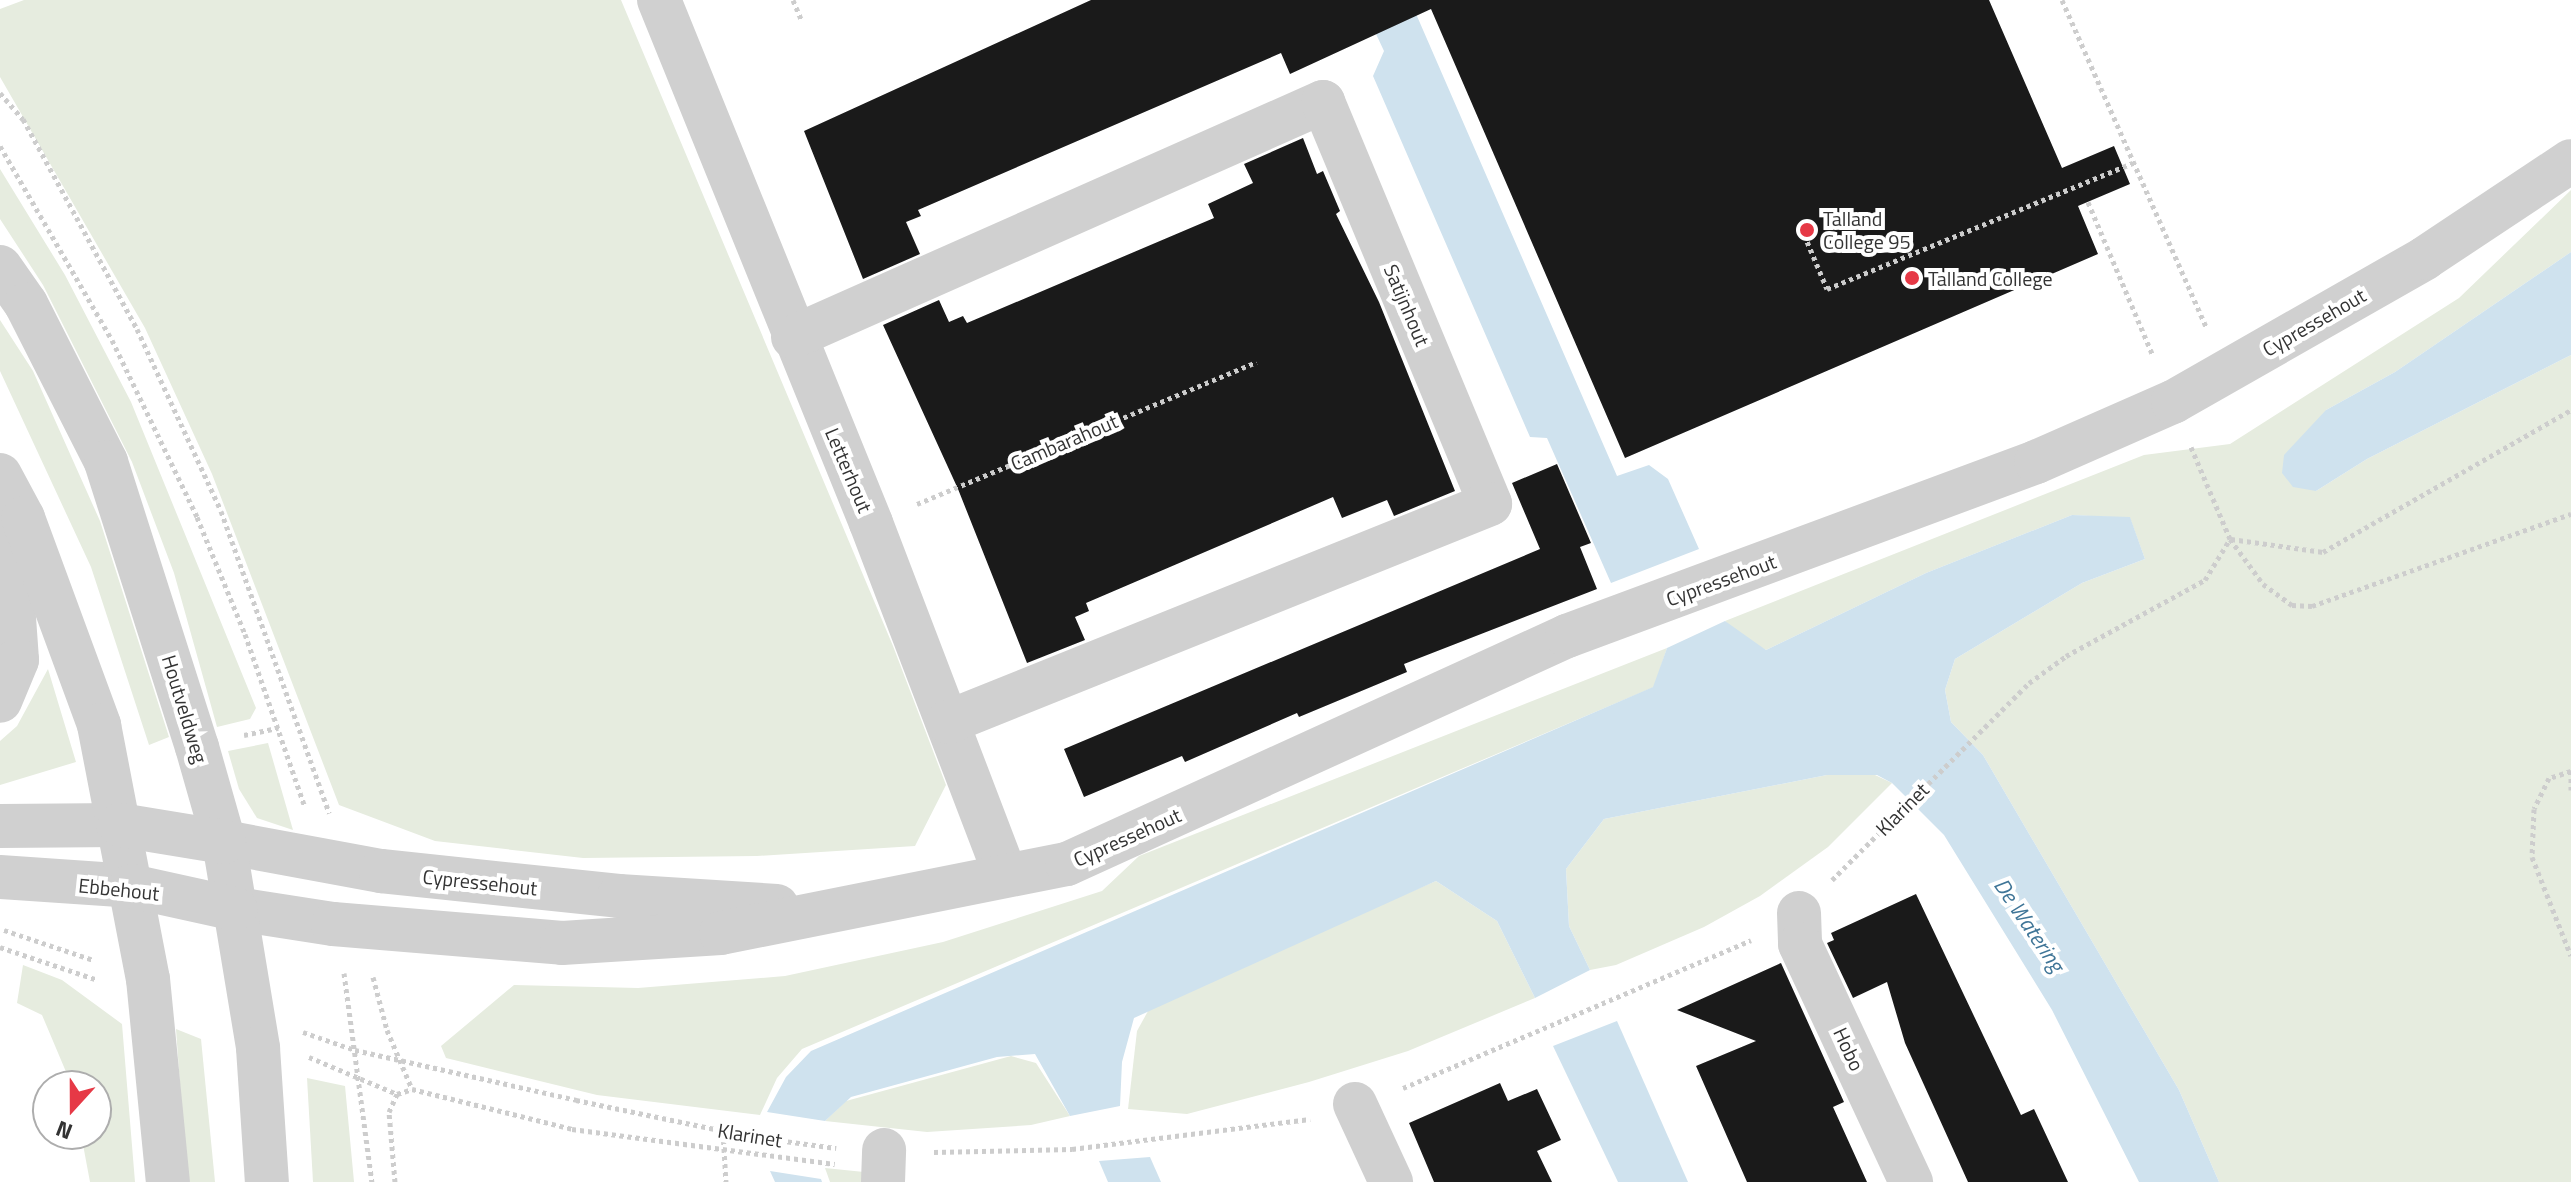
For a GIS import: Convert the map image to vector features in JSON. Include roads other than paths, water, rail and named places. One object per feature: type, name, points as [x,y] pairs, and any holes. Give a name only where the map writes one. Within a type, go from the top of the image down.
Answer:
[{"type":"street","name":"Letterhout","points":[[659,0],[793,337],[871,523],[1005,873]]},
{"type":"street","name":"Satijnhout","points":[[793,337],[1323,102],[1490,504],[948,722]]},
{"type":"street","name":"Cypressehout","points":[[236,909],[347,925],[562,943],[721,933],[1005,873],[1067,864],[1567,636],[2036,462],[2173,402],[2425,258],[2571,161]]},
{"type":"street","name":"Houtveldweg","points":[[0,267],[26,304],[106,462],[224,842],[257,1039],[267,1182]]},
{"type":"street","points":[[0,475],[23,518],[99,725],[120,825],[150,1004],[168,1182]]},
{"type":"street","points":[[0,510],[9,548],[17,660],[0,701]]},
{"type":"street","points":[[0,826],[120,825],[224,842]]},
{"type":"street","name":"Cypressehout","points":[[224,842],[332,862],[619,896],[834,909]]},
{"type":"street","name":"Ebbehout","points":[[0,877],[131,886],[236,909]]},
{"type":"street","name":"Hobo","points":[[1799,913],[1800,944],[1911,1182]]},
{"type":"street","points":[[1355,1104],[1391,1182]]},
{"type":"water","points":[[1360,0],[1410,0],[1617,476],[1649,465],[1668,479],[1699,549],[1611,583],[1547,438],[1530,437],[1373,76],[1384,51]]},
{"type":"water","points":[[2571,252],[2571,355],[2367,459],[2316,491],[2293,487],[2282,473],[2284,455],[2326,410],[2395,372]]},
{"type":"water","name":"De Watering","points":[[2072,515],[2130,517],[2145,559],[2082,583],[1955,659],[1945,690],[1951,722],[1983,755],[2179,1090],[2219,1182],[2139,1182],[2052,1010],[1944,835],[1892,783],[1877,775],[1827,775],[1604,819],[1566,869],[1569,926],[1590,970],[1535,998],[1497,921],[1436,881],[1134,1018],[1122,1062],[1120,1106],[1070,1116],[1035,1054],[997,1057],[851,1097],[825,1121],[767,1112],[786,1077],[811,1051],[1653,687],[1667,648],[1725,621],[1766,650],[1926,573]]},
{"type":"water","points":[[1617,1021],[1688,1182],[1618,1182],[1553,1046]]},
{"type":"water","points":[[1150,1157],[1161,1182],[1108,1182],[1099,1161]]},
{"type":"water","points":[[770,1171],[821,1179],[822,1182],[775,1182]]},
{"type":"place","name":"Talland College 95","points":[[1807,230]]},
{"type":"place","name":"Talland College","points":[[1912,278]]}]
